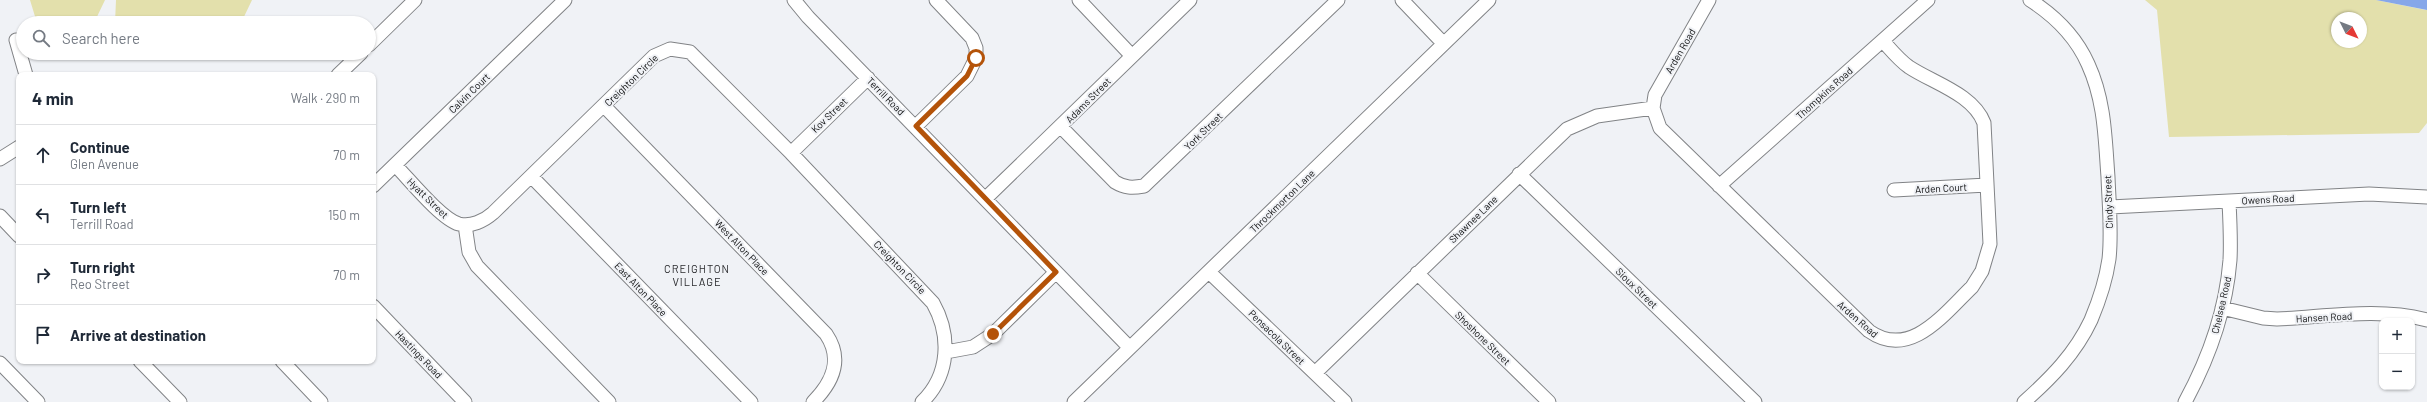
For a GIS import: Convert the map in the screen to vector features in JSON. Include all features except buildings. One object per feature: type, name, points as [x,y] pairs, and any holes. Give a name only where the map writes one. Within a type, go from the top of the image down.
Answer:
[{"type":"street","points":[[376,38],[415,0]]},
{"type":"street","name":"Calvin Court","points":[[376,183],[565,0]]},
{"type":"street","name":"Terrill Road","points":[[794,0],[1129,347]]},
{"type":"street","points":[[916,126],[967,76],[976,58],[976,48],[966,30],[936,0]]},
{"type":"street","points":[[1079,0],[1132,56]]},
{"type":"street","name":"Adams Street","points":[[986,198],[1061,127],[1190,0]]},
{"type":"street","name":"York Street","points":[[1061,127],[1115,182],[1122,186],[1133,188],[1144,186],[1338,0]]},
{"type":"street","points":[[1402,0],[1443,44]]},
{"type":"street","name":"Throckmorton Lane","points":[[1074,402],[1129,347],[1209,272],[1489,0]]},
{"type":"street","name":"Arden Road","points":[[1709,0],[1655,95],[1653,108],[1660,128],[1869,331],[1885,341],[1898,342],[1919,335],[1978,280],[1986,262],[1990,244],[1984,123],[1977,109],[1905,64],[1883,40]]},
{"type":"street","name":"Thompkins Road","points":[[1719,186],[1928,0]]},
{"type":"street","name":"Cindy Street","points":[[2024,402],[2062,365],[2079,342],[2091,319],[2104,284],[2109,259],[2110,207],[2103,110],[2093,74],[2083,53],[2068,32],[2051,14],[2030,0]]},
{"type":"street","name":"Creighton Circle","points":[[465,225],[488,218],[660,52],[670,49],[685,50],[695,55],[927,295],[941,319],[946,352],[938,378],[922,402]]},
{"type":"street","points":[[22,60],[25,72]]},
{"type":"street","points":[[341,72],[354,60]]},
{"type":"street","name":"Kov Street","points":[[791,153],[868,78]]},
{"type":"street","name":"West Alton Place","points":[[604,106],[826,334],[834,350],[835,368],[826,387],[813,402]]},
{"type":"street","name":"Shawnee Lane","points":[[1315,373],[1567,129],[1581,121],[1597,116],[1653,108]]},
{"type":"street","points":[[0,159],[16,149]]},
{"type":"street","name":"Hyatt Street","points":[[395,165],[447,218],[465,225]]},
{"type":"street","name":"Sioux Street","points":[[1519,174],[1754,402]]},
{"type":"street","name":"East Alton Place","points":[[531,176],[751,402]]},
{"type":"street","name":"Arden Court","points":[[1894,190],[1987,185]]},
{"type":"street","name":"Owens Road","points":[[2110,207],[2369,194],[2427,197]]},
{"type":"street","name":"Chelsea Road","points":[[2185,402],[2206,361],[2222,308],[2230,259],[2229,202]]},
{"type":"street","points":[[0,216],[16,233]]},
{"type":"street","points":[[465,225],[469,252],[477,266],[609,402]]},
{"type":"street","points":[[946,352],[973,347],[987,338],[1056,272]]},
{"type":"street","name":"Pensacola Street","points":[[1209,272],[1345,402]]},
{"type":"street","name":"Shoshone Street","points":[[1417,273],[1549,402]]},
{"type":"street","name":"Hansen Road","points":[[2222,308],[2263,318],[2277,319],[2399,314],[2427,320]]},
{"type":"street","name":"Hastings Road","points":[[376,309],[465,402]]},
{"type":"street","points":[[0,363],[38,402]]},
{"type":"street","points":[[143,364],[180,402]]},
{"type":"street","points":[[285,364],[321,402]]},
{"type":"shaded area","points":[[30,0],[105,0],[97,16],[35,16]]},
{"type":"shaded area","points":[[116,0],[252,0],[244,16],[115,16]]},
{"type":"shaded area","points":[[2145,0],[2376,0],[2427,9],[2427,123],[2419,133],[2169,137],[2157,10]]},
{"type":"water","points":[[2376,0],[2427,0],[2427,10]]},
{"type":"district","name":"CREIGHTON VILLAGE","points":[[697,274]]},
{"type":"route","points":[[976,58],[973,67],[967,76],[916,126],[1056,272],[993,334]]}]
